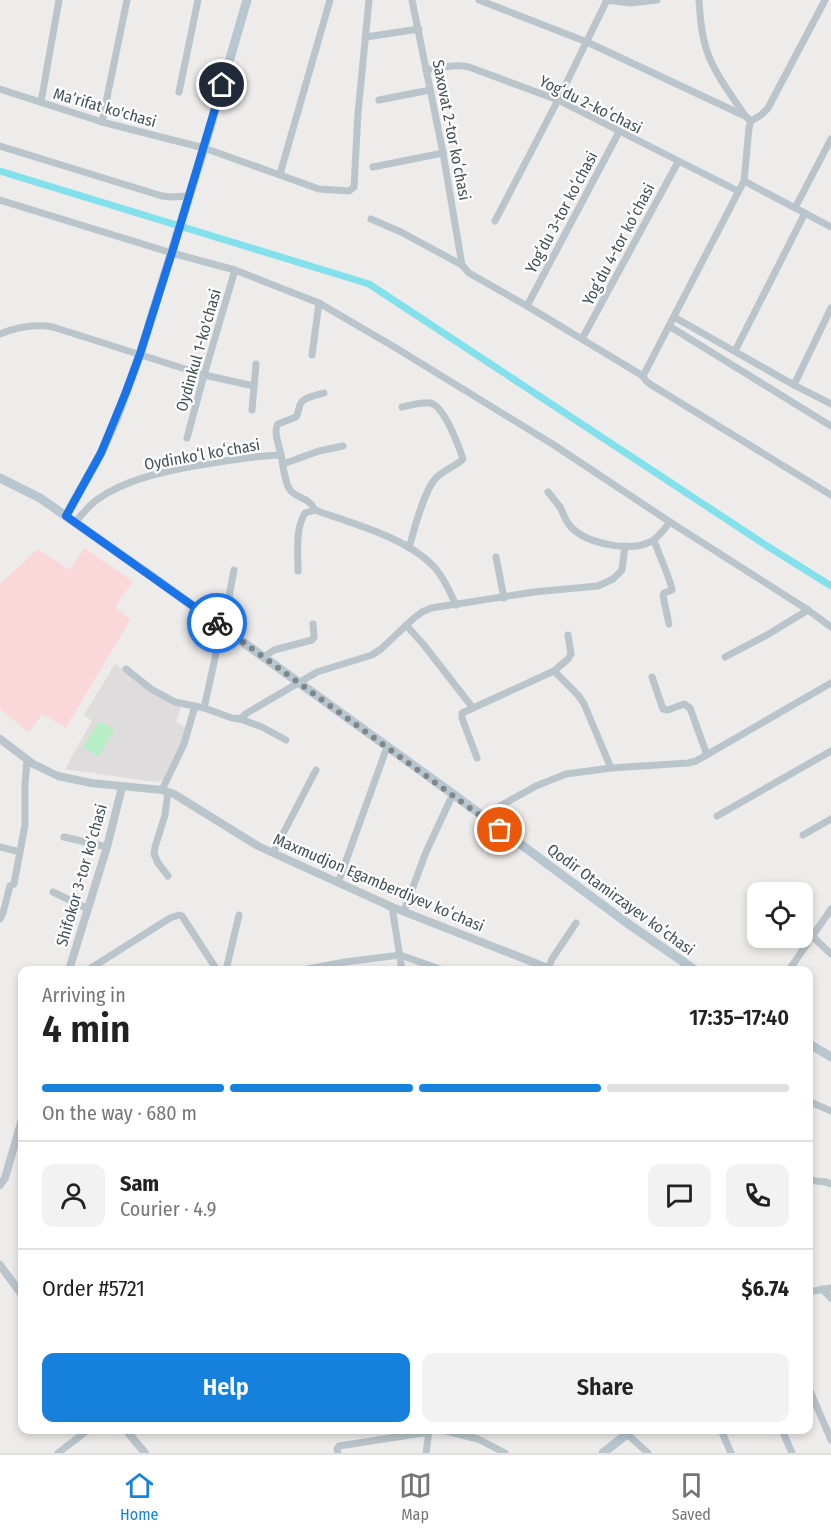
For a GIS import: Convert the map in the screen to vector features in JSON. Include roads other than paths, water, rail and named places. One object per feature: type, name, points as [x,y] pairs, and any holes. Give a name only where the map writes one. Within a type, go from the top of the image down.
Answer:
[{"type":"main road","points":[[66,516],[101,453],[140,354],[247,0]]},
{"type":"main road","name":"Qodir Otamirzayev koʻchasi","points":[[0,478],[40,498],[75,522],[689,966]]},
{"type":"main road","points":[[813,1046],[831,1058]]},
{"type":"main road","points":[[603,1453],[627,1434]]},
{"type":"street","points":[[41,102],[59,0]]},
{"type":"street","points":[[102,122],[127,0]]},
{"type":"street","points":[[180,92],[198,0]]},
{"type":"street","points":[[279,174],[330,0]]},
{"type":"street","points":[[369,0],[366,38],[418,29]]},
{"type":"street","name":"Saxovat 2-tor koʻchasi","points":[[412,0],[443,153],[462,265]]},
{"type":"street","points":[[479,0],[586,42],[748,118],[768,108],[828,1]]},
{"type":"street","points":[[495,220],[558,100],[606,0],[631,3],[657,0]]},
{"type":"street","points":[[643,376],[744,181],[748,118],[710,60],[703,37],[699,0]]},
{"type":"street","name":"Maʼrifat ko'chasi","points":[[0,89],[102,122],[204,148],[319,189],[346,192],[353,189],[366,38]]},
{"type":"street","name":"Yogʻdu 2-koʻchasi","points":[[426,70],[450,66],[469,67],[558,100],[738,191]]},
{"type":"street","points":[[379,100],[430,90]]},
{"type":"street","name":"Yogʻdu 3-tor koʻchasi","points":[[527,306],[619,132]]},
{"type":"street","points":[[795,208],[831,139]]},
{"type":"street","points":[[0,146],[162,196],[188,199]]},
{"type":"street","points":[[373,167],[443,153]]},
{"type":"street","name":"Yogʻdu 4-tor koʻchasi","points":[[582,339],[678,162]]},
{"type":"street","points":[[744,181],[831,227]]},
{"type":"street","points":[[0,200],[173,249],[236,270],[319,303],[479,398],[592,469],[831,627]]},
{"type":"street","points":[[735,351],[805,213]]},
{"type":"street","points":[[371,219],[401,232],[462,265],[469,273],[643,376],[653,386],[831,495]]},
{"type":"street","name":"Oydinkul 1-ko'chasi","points":[[188,438],[204,375],[236,270]]},
{"type":"street","points":[[312,355],[319,303]]},
{"type":"street","points":[[794,385],[831,308]]},
{"type":"street","points":[[674,317],[829,403],[831,395]]},
{"type":"street","points":[[0,334],[19,328],[44,326],[204,375],[254,386]]},
{"type":"street","points":[[669,326],[831,426]]},
{"type":"street","points":[[252,410],[256,364]]},
{"type":"street","points":[[281,455],[276,426],[296,417],[304,400],[324,393]]},
{"type":"street","points":[[402,407],[425,403],[435,405],[455,438],[463,459],[433,482],[409,548]]},
{"type":"street","points":[[283,464],[343,446]]},
{"type":"street","name":"Oydinkoʻl koʻchasi","points":[[75,522],[97,500],[139,479],[166,471],[233,459],[281,455],[289,490],[292,493],[309,501],[315,510],[369,529],[409,548],[442,576],[456,605]]},
{"type":"street","points":[[548,492],[575,531],[604,544],[642,545],[654,540],[670,522]]},
{"type":"street","points":[[298,571],[301,520],[305,513],[315,510]]},
{"type":"street","points":[[654,540],[673,588],[663,596],[669,624]]},
{"type":"street","points":[[240,719],[317,672],[372,655],[422,612],[431,608],[534,592],[598,586],[613,579],[622,570],[625,546]]},
{"type":"street","points":[[496,557],[504,598]]},
{"type":"street","points":[[211,619],[229,597],[234,570]]},
{"type":"street","points":[[725,657],[808,610]]},
{"type":"street","points":[[264,657],[274,650],[312,640],[313,624]]},
{"type":"street","points":[[406,625],[419,638],[473,708]]},
{"type":"street","points":[[204,708],[217,648],[226,630]]},
{"type":"street","points":[[477,758],[462,716],[465,711],[554,671],[571,654],[568,634]]},
{"type":"street","points":[[126,669],[161,695],[175,702],[240,719],[286,740]]},
{"type":"street","points":[[554,671],[584,704],[611,768]]},
{"type":"street","points":[[652,677],[663,709],[668,710],[684,704],[690,708],[706,755]]},
{"type":"street","points":[[482,816],[529,790],[566,774],[696,761],[831,683]]},
{"type":"street","points":[[168,876],[158,863],[154,854],[155,847],[165,815],[165,791],[184,744],[195,706]]},
{"type":"street","name":"Maxmudjon Egamberdiyev koʻchasi","points":[[0,740],[45,771],[70,780],[165,791],[182,798],[258,846],[529,966]]},
{"type":"street","points":[[338,883],[387,747]]},
{"type":"street","points":[[717,816],[831,751]]},
{"type":"street","points":[[0,919],[10,886],[14,884],[25,825],[27,760]]},
{"type":"street","points":[[273,853],[316,770]]},
{"type":"street","name":"Shifokor 3-tor koʼchasi","points":[[70,966],[107,847],[122,787]]},
{"type":"street","points":[[404,911],[426,852],[453,794]]},
{"type":"street","points":[[803,835],[831,819]]},
{"type":"street","points":[[64,837],[107,847]]},
{"type":"street","points":[[0,847],[20,852]]},
{"type":"street","points":[[53,892],[88,909]]},
{"type":"street","points":[[392,907],[401,966]]},
{"type":"street","points":[[831,909],[813,937],[831,954]]},
{"type":"street","points":[[94,966],[170,918],[179,915],[184,919],[214,966]]},
{"type":"street","points":[[227,966],[239,915]]},
{"type":"street","points":[[552,966],[556,952],[576,923]]},
{"type":"street","points":[[792,966],[805,948]]},
{"type":"street","points":[[345,966],[400,955],[432,966]]},
{"type":"street","points":[[813,1103],[831,1111]]},
{"type":"street","points":[[2,1180],[18,1131]]},
{"type":"street","points":[[813,1180],[831,1184]]},
{"type":"street","points":[[0,1265],[18,1290]]},
{"type":"street","points":[[813,1291],[831,1288]]},
{"type":"street","points":[[822,1289],[831,1298]]},
{"type":"street","points":[[813,1398],[831,1440]]},
{"type":"street","points":[[58,1453],[83,1434]]},
{"type":"street","points":[[129,1434],[145,1453]]},
{"type":"street","points":[[338,1453],[339,1446],[411,1434]]},
{"type":"street","points":[[426,1453],[429,1434]]},
{"type":"street","points":[[458,1434],[478,1439],[505,1453]]},
{"type":"street","points":[[631,1434],[648,1453]]},
{"type":"street","points":[[723,1434],[731,1453]]},
{"type":"street","points":[[784,1434],[792,1453]]},
{"type":"waterway","points":[[0,171],[369,284],[831,586]]}]
